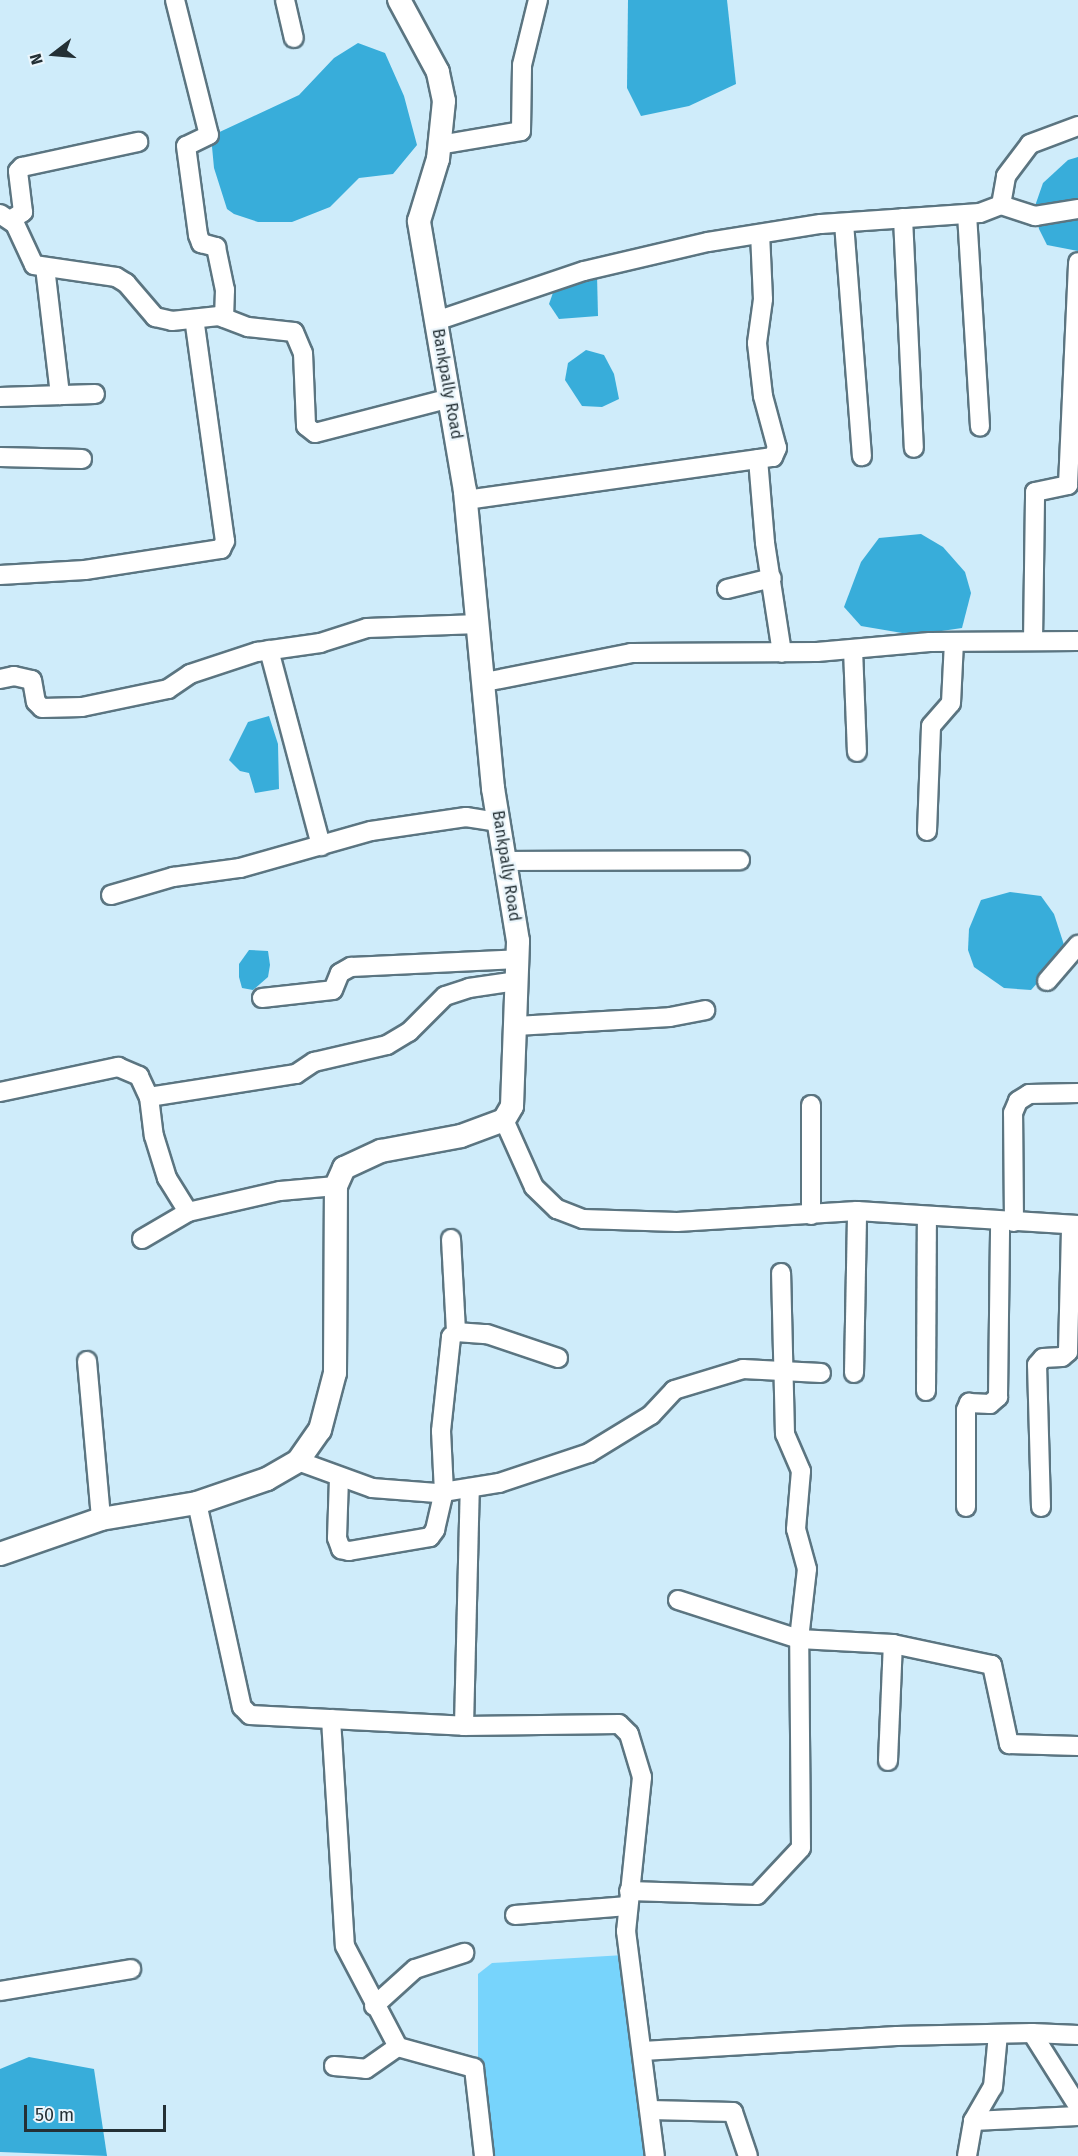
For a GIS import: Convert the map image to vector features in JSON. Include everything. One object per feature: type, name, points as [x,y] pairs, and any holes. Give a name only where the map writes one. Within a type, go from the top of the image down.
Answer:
[{"type":"street","points":[[175,0],[210,135],[186,146],[198,235],[201,243],[216,247],[225,290],[224,318]]},
{"type":"street","points":[[285,0],[294,38]]},
{"type":"street","name":"Bankpally Road","points":[[399,0],[438,72],[444,101],[439,146],[419,221],[466,500],[499,822],[518,941],[512,1106],[504,1120]]},
{"type":"street","points":[[439,146],[522,131],[522,65],[538,0]]},
{"type":"street","points":[[1001,205],[1006,176],[1030,144],[1078,126]]},
{"type":"street","points":[[138,142],[22,167],[18,171],[23,212],[6,217],[29,261],[45,267],[116,277],[126,283],[155,317],[172,321],[224,318],[248,327],[286,329],[300,339],[306,426],[315,433],[450,398]]},
{"type":"street","points":[[436,321],[584,271],[760,234],[844,223],[967,214],[1001,205],[1035,216],[1078,210]]},
{"type":"street","points":[[967,214],[981,427]]},
{"type":"street","points":[[903,218],[914,448]]},
{"type":"street","points":[[844,223],[862,456]]},
{"type":"street","points":[[466,500],[773,457],[777,448],[763,396],[757,343],[764,299],[760,234]]},
{"type":"street","points":[[1033,641],[1035,492],[1068,485],[1078,262]]},
{"type":"street","points":[[45,267],[60,395]]},
{"type":"street","points":[[0,575],[85,570],[221,549],[225,541],[194,319]]},
{"type":"street","points":[[0,397],[95,394]]},
{"type":"street","points":[[0,458],[82,459]]},
{"type":"street","points":[[758,459],[782,652]]},
{"type":"street","points":[[727,589],[772,578]]},
{"type":"street","points":[[0,679],[14,676],[32,680],[36,702],[42,708],[82,707],[168,689],[190,674],[269,650],[320,643],[367,628],[479,624]]},
{"type":"street","points":[[485,682],[631,653],[782,652],[954,642],[1078,641]]},
{"type":"street","points":[[927,831],[931,726],[951,702],[954,642]]},
{"type":"street","points":[[853,649],[857,752]]},
{"type":"street","points":[[269,650],[321,846]]},
{"type":"street","points":[[111,895],[173,877],[240,868],[371,831],[466,817],[499,822]]},
{"type":"street","points":[[505,861],[740,860]]},
{"type":"street","points":[[1047,981],[1078,945]]},
{"type":"street","points":[[262,998],[333,990],[340,973],[351,967],[517,970]]},
{"type":"street","points":[[149,1097],[296,1074],[314,1062],[387,1045],[409,1032],[445,996],[517,970]]},
{"type":"street","points":[[516,1026],[670,1017],[705,1010]]},
{"type":"street","points":[[0,1092],[118,1067],[139,1076],[149,1097],[154,1136],[167,1178],[188,1212]]},
{"type":"street","points":[[966,1507],[966,1410],[972,1402],[990,1404],[998,1397],[1013,1113],[1018,1101],[1029,1094],[1078,1093]]},
{"type":"street","points":[[811,1105],[811,1215]]},
{"type":"street","points":[[0,1554],[100,1519],[197,1503],[267,1479],[298,1461],[320,1430],[335,1373],[336,1186],[344,1168],[381,1151],[461,1136],[504,1120],[534,1187],[557,1209],[583,1219],[677,1222],[857,1211],[1075,1225],[1068,1352],[1062,1357],[1043,1358],[1037,1365],[1041,1507]]},
{"type":"street","points":[[142,1239],[188,1212],[280,1191],[336,1186]]},
{"type":"street","points":[[854,1373],[857,1211]]},
{"type":"street","points":[[926,1390],[927,1216]]},
{"type":"street","points":[[339,1478],[337,1538],[341,1549],[349,1551],[430,1537],[435,1530],[444,1492],[441,1431],[451,1337],[456,1332],[451,1239]]},
{"type":"street","points":[[515,1915],[628,1898],[757,1894],[801,1848],[799,1639],[807,1569],[796,1529],[801,1472],[785,1434],[781,1273]]},
{"type":"street","points":[[456,1332],[487,1334],[558,1358]]},
{"type":"street","points":[[87,1361],[100,1519]]},
{"type":"street","points":[[298,1461],[339,1478],[372,1488],[444,1492],[470,1488],[499,1483],[589,1453],[651,1414],[674,1390],[743,1369],[821,1373]]},
{"type":"street","points":[[464,1725],[470,1488]]},
{"type":"street","points":[[197,1503],[242,1707],[250,1715],[464,1725],[619,1724],[636,1749],[642,1777],[626,1931],[655,2156]]},
{"type":"street","points":[[678,1600],[799,1639],[893,1644],[992,1665],[1010,1744],[1078,1746]]},
{"type":"street","points":[[888,1761],[893,1644]]},
{"type":"street","points":[[331,1719],[345,1946],[374,2006],[398,2047],[474,2068],[484,2156]]},
{"type":"street","points":[[374,2006],[416,1969],[464,1953]]},
{"type":"street","points":[[0,1991],[131,1969]]},
{"type":"street","points":[[643,2051],[998,2034],[1032,2033],[1078,2036]]},
{"type":"street","points":[[1032,2033],[1078,2106]]},
{"type":"street","points":[[967,2156],[973,2121],[993,2087],[998,2034]]},
{"type":"street","points":[[334,2066],[366,2068],[398,2047]]},
{"type":"street","points":[[650,2110],[733,2112],[748,2156]]},
{"type":"street","points":[[973,2121],[1078,2116]]},
{"type":"shaded area","points":[[628,0],[727,0],[736,84],[689,106],[641,116],[627,88]]},
{"type":"shaded area","points":[[358,43],[385,53],[404,96],[417,145],[393,174],[359,178],[330,207],[292,222],[258,222],[234,214],[227,209],[214,168],[211,136],[299,95],[334,58]]},
{"type":"shaded area","points":[[1078,157],[1078,251],[1047,245],[1039,229],[1035,206],[1043,183],[1068,160]]},
{"type":"shaded area","points":[[597,275],[598,316],[559,319],[549,304],[555,287]]},
{"type":"shaded area","points":[[586,350],[604,355],[614,374],[619,399],[602,407],[582,406],[565,380],[568,363]]},
{"type":"shaded area","points":[[921,534],[943,547],[965,572],[971,593],[962,628],[914,635],[861,626],[844,607],[861,562],[879,538]]},
{"type":"shaded area","points":[[269,716],[278,744],[279,789],[255,793],[249,773],[240,771],[229,760],[248,722]]},
{"type":"shaded area","points":[[1010,892],[1041,896],[1054,914],[1066,951],[1031,990],[1004,988],[974,967],[968,950],[969,929],[981,900]]},
{"type":"shaded area","points":[[249,950],[268,951],[270,965],[268,977],[253,990],[242,988],[239,977],[239,964]]},
{"type":"shaded area","points":[[624,1955],[651,2156],[491,2156],[478,2061],[478,1974],[492,1963]]},
{"type":"shaded area","points":[[29,2057],[94,2069],[107,2156],[0,2152],[0,2069]]}]
